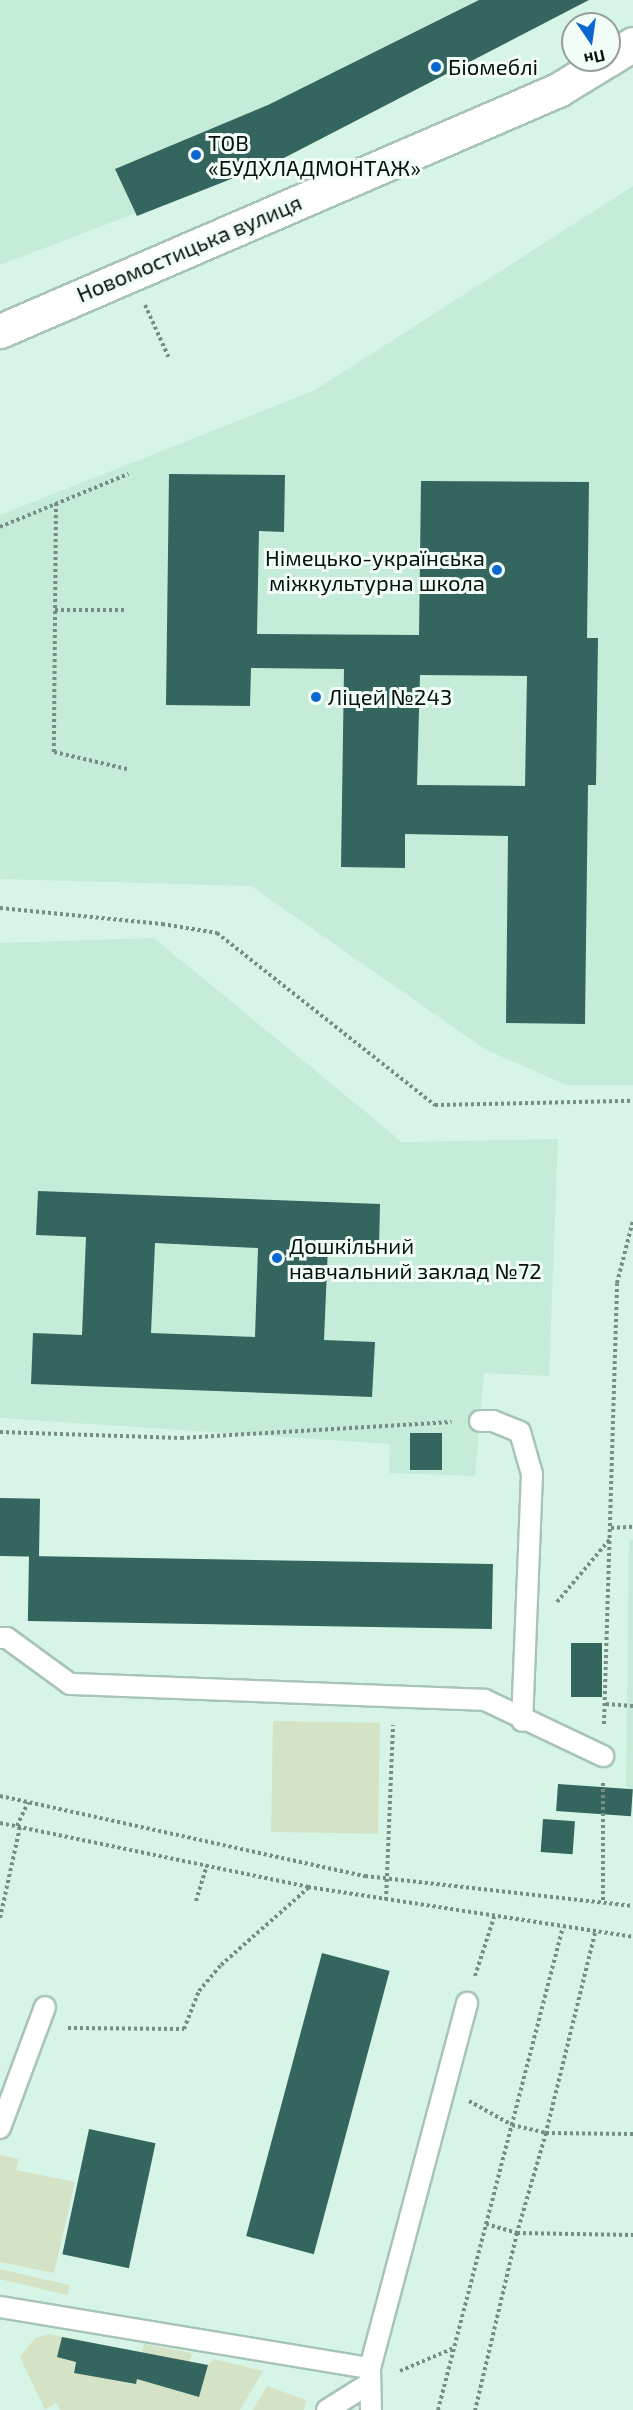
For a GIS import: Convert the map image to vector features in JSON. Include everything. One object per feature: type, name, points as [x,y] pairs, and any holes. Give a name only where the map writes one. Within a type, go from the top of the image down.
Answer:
[{"type":"street","name":"Новомостицька вулиця","points":[[0,331],[130,272],[558,90],[587,72]]},
{"type":"lane","points":[[480,1421],[493,1421],[520,1432],[532,1474],[522,1721]]},
{"type":"lane","points":[[0,1638],[8,1638],[70,1684],[485,1700],[522,1721],[603,1756]]},
{"type":"lane","points":[[370,2410],[370,2376],[467,2003]]},
{"type":"lane","points":[[0,2128],[45,2007]]},
{"type":"lane","points":[[0,2307],[370,2376]]},
{"type":"lane","points":[[327,2410],[370,2376]]},
{"type":"path","points":[[130,272],[169,358]]},
{"type":"path","points":[[0,527],[128,474]]},
{"type":"path","points":[[56,503],[54,752],[127,769]]},
{"type":"path","points":[[56,610],[127,610]]},
{"type":"path","points":[[0,908],[162,924],[217,933],[435,1105],[633,1101]]},
{"type":"path","points":[[603,1902],[603,1756],[617,1283],[633,1220]]},
{"type":"path","points":[[0,1432],[181,1438],[480,1421]]},
{"type":"path","points":[[611,1528],[633,1527]]},
{"type":"path","points":[[525,1639],[610,1538]]},
{"type":"path","points":[[386,1900],[394,1697]]},
{"type":"path","points":[[606,1704],[633,1706]]},
{"type":"path","points":[[0,1796],[386,1878],[633,1906]]},
{"type":"path","points":[[0,1918],[19,1827],[28,1802]]},
{"type":"path","points":[[0,1823],[308,1887],[595,1933],[633,1937]]},
{"type":"path","points":[[196,1901],[207,1866]]},
{"type":"path","points":[[37,2028],[184,2030],[199,1991],[221,1965],[308,1887]]},
{"type":"path","points":[[467,2003],[494,1917]]},
{"type":"path","points":[[438,2410],[563,1928]]},
{"type":"path","points":[[475,2410],[517,2233],[546,2133],[595,1933]]},
{"type":"path","points":[[445,2088],[512,2125],[546,2133],[633,2134]]},
{"type":"path","points":[[486,2224],[517,2233],[633,2235]]},
{"type":"path","points":[[370,2376],[454,2348]]},
{"type":"shaded area","points":[[0,0],[585,0],[283,157],[0,265]]},
{"type":"shaded area","name":"Ліцей №243","points":[[633,186],[633,1085],[567,1085],[486,1050],[251,886],[0,879],[0,515],[315,390]]},
{"type":"shaded area","name":"Дошкільний навчальний заклад №72","points":[[154,938],[402,1142],[558,1139],[549,1376],[484,1373],[475,1476],[389,1473],[390,1444],[0,1418],[0,943]]},
{"type":"shaded area","points":[[629,1539],[633,1540],[633,1793],[626,1786]]},
{"type":"shaded area","points":[[273,1721],[380,1723],[378,1834],[271,1832]]},
{"type":"shaded area","points":[[0,2155],[19,2159],[16,2170],[75,2182],[54,2273],[0,2262]]},
{"type":"shaded area","points":[[0,2269],[70,2285],[68,2295],[0,2279]]},
{"type":"shaded area","points":[[49,2334],[80,2340],[73,2373],[135,2384],[144,2344],[192,2353],[181,2392],[199,2397],[208,2365],[214,2359],[263,2371],[240,2410],[60,2410],[56,2403],[45,2410],[20,2357],[35,2338]]},
{"type":"shaded area","points":[[267,2386],[306,2400],[304,2410],[253,2410]]},
{"type":"building","points":[[479,0],[589,0],[566,12],[561,12],[561,15],[282,159],[137,216],[115,169],[268,105]]},
{"type":"building","points":[[169,474],[285,475],[284,532],[259,531],[257,634],[419,635],[421,481],[589,482],[587,638],[598,638],[596,785],[588,785],[585,1024],[506,1023],[508,836],[405,834],[405,868],[341,867],[344,669],[251,668],[250,706],[166,705]],"holes":[[[420,675],[527,676],[525,786],[417,785]]]},
{"type":"building","points":[[38,1191],[380,1204],[379,1249],[328,1246],[324,1340],[375,1342],[372,1397],[31,1384],[33,1333],[82,1335],[86,1237],[36,1235]],"holes":[[[155,1243],[258,1248],[255,1337],[151,1333]]]},
{"type":"building","points":[[410,1433],[442,1433],[442,1470],[410,1470]]},
{"type":"building","points":[[0,1498],[40,1499],[39,1557],[0,1556]]},
{"type":"building","points":[[29,1556],[493,1564],[492,1629],[28,1621]]},
{"type":"building","points":[[571,1643],[602,1643],[602,1697],[571,1697]]},
{"type":"building","points":[[558,1784],[633,1789],[631,1816],[556,1811]]},
{"type":"building","points":[[543,1819],[575,1821],[573,1854],[541,1852]]},
{"type":"building","points":[[322,1953],[390,1971],[314,2254],[246,2236]]},
{"type":"building","points":[[89,2129],[156,2143],[129,2268],[62,2254]]},
{"type":"building","points":[[62,2337],[208,2365],[199,2397],[137,2379],[136,2384],[74,2373],[76,2362],[57,2357]]},
{"type":"place","name":"Біомеблі","points":[[436,67]]},
{"type":"place","name":"ТОВ «БУДХЛАДМОНТАЖ»","points":[[196,155]]},
{"type":"place","name":"Німецько-українська міжкультурна школа","points":[[497,570]]},
{"type":"place","name":"Ліцей №243","points":[[316,697]]},
{"type":"place","name":"Дошкільний навчальний заклад №72","points":[[277,1258]]}]
